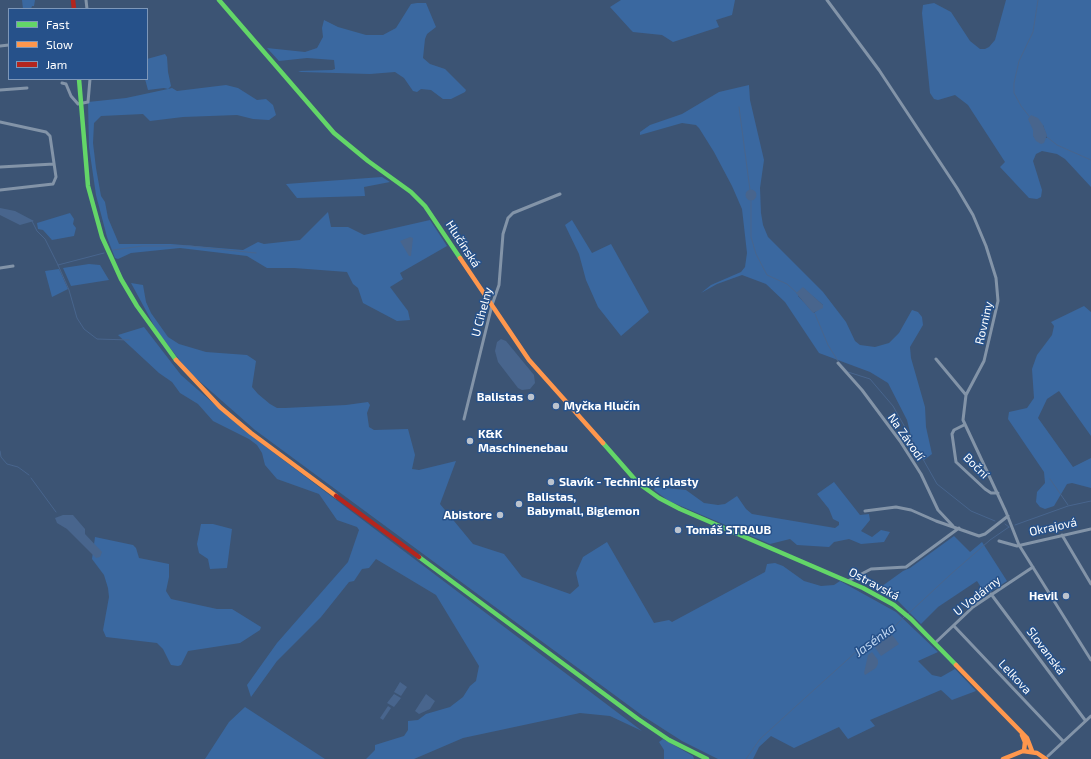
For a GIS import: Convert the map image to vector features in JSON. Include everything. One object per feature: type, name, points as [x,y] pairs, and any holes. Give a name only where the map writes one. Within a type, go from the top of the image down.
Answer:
[{"type":"street","name":"Hlučínská","points":[[219,0],[238,20],[334,133],[368,161],[411,192],[425,206],[536,368],[628,473],[651,492],[680,509]]},
{"type":"street","name":"Rovniny","points":[[827,0],[879,70],[961,194],[973,215],[991,262],[998,287],[998,307],[984,361],[966,395],[962,416],[964,425],[998,493],[1019,545],[1091,660]]},
{"type":"street","points":[[79,80],[86,173],[93,211],[112,260],[137,306],[171,355],[220,407],[251,433],[638,719],[669,740],[707,759]]},
{"type":"street","points":[[62,83],[66,84],[74,100],[80,104],[88,102],[90,80]]},
{"type":"street","points":[[0,90],[27,88]]},
{"type":"street","points":[[0,122],[46,132],[50,136],[56,177],[53,184],[0,190]]},
{"type":"street","points":[[0,166],[54,164]]},
{"type":"street","name":"U Cihelny","points":[[464,419],[492,304],[500,278],[503,234],[508,218],[513,213],[560,194]]},
{"type":"street","points":[[0,268],[13,266]]},
{"type":"street","points":[[936,359],[966,395]]},
{"type":"street","name":"Na Závodí","points":[[838,363],[862,390],[900,441],[921,474],[938,510],[953,526]]},
{"type":"street","name":"Boční","points":[[964,425],[954,430],[952,434],[956,462],[986,489],[991,492],[998,493]]},
{"type":"street","name":"Na Závodí","points":[[865,511],[896,507],[911,510],[936,521],[981,536],[1008,516]]},
{"type":"street","name":"Ostravská","points":[[680,509],[874,592],[894,604],[935,643],[1022,733],[1030,742],[1032,751]]},
{"type":"street","points":[[848,581],[871,569],[906,567],[959,528]]},
{"type":"street","name":"Okrajová","points":[[1019,545],[1062,534],[1091,529]]},
{"type":"street","points":[[1062,534],[1091,584]]},
{"type":"street","points":[[999,541],[1019,545]]},
{"type":"street","name":"U Vodárny","points":[[935,643],[973,607],[1033,567]]},
{"type":"street","name":"Slovanská","points":[[991,594],[1085,720]]},
{"type":"street","name":"Lelkova","points":[[954,626],[1063,741]]},
{"type":"street","points":[[1003,759],[1024,751],[1032,751],[1047,757],[1091,716]]},
{"type":"street","points":[[1022,733],[1025,742],[1024,751]]},
{"type":"shaded area","points":[[22,0],[35,0],[34,6],[31,8],[23,8]]},
{"type":"shaded area","points":[[621,0],[735,0],[732,15],[716,20],[719,27],[673,42],[662,35],[633,32],[610,7]]},
{"type":"shaded area","points":[[1006,0],[1091,0],[1091,187],[1065,159],[1057,154],[1042,151],[1036,154],[1033,161],[1042,190],[1041,197],[1037,199],[1029,198],[1000,167],[1005,162],[968,105],[955,95],[938,100],[934,99],[930,93],[922,13],[923,5],[934,3],[951,12],[970,41],[980,49],[989,47],[995,40]],"holes":[[[1043,125],[1047,138],[1033,136],[1033,130]]]},
{"type":"shaded area","points":[[426,3],[436,27],[427,34],[423,58],[430,64],[445,69],[466,90],[465,92],[451,99],[443,99],[431,90],[421,89],[417,92],[413,91],[404,78],[395,72],[370,74],[301,72],[298,71],[335,69],[334,60],[307,58],[279,61],[267,48],[305,52],[317,48],[323,37],[322,28],[324,20],[338,27],[366,35],[383,35],[396,28],[411,4]]},
{"type":"shaded area","points":[[165,54],[167,57],[171,86],[168,89],[148,90],[145,80],[148,80],[148,59]]},
{"type":"shaded area","points":[[226,85],[238,88],[257,100],[266,99],[273,105],[276,115],[269,120],[253,119],[237,115],[183,117],[150,121],[143,114],[101,116],[94,123],[93,143],[96,168],[101,196],[105,202],[108,218],[119,244],[171,244],[243,250],[258,242],[264,244],[300,240],[328,212],[331,227],[348,227],[364,235],[430,220],[447,246],[400,273],[403,279],[390,287],[408,311],[410,320],[397,321],[363,303],[358,288],[353,284],[347,272],[294,268],[267,268],[247,256],[180,248],[131,253],[118,259],[115,258],[107,237],[96,195],[89,147],[88,102],[126,98],[172,88],[177,91]]},
{"type":"shaded area","points":[[749,85],[750,100],[764,160],[760,188],[763,225],[768,237],[823,292],[846,322],[855,341],[860,345],[875,347],[889,343],[899,333],[912,310],[918,312],[922,317],[923,325],[910,347],[911,358],[925,407],[926,427],[932,454],[924,460],[913,444],[907,420],[888,383],[870,372],[819,353],[785,302],[766,284],[742,275],[717,284],[701,293],[711,285],[741,272],[745,267],[747,253],[742,209],[714,152],[696,125],[682,123],[640,135],[640,132],[650,125],[682,114],[719,92]],"holes":[[[803,288],[823,305],[814,313],[798,296]]]},
{"type":"shaded area","points":[[1031,115],[1038,118],[1043,125],[1047,135],[1044,143],[1041,144],[1036,141],[1033,136],[1033,130],[1028,119]]},
{"type":"shaded area","points":[[382,177],[390,182],[364,187],[365,196],[297,198],[286,184]]},
{"type":"shaded area","points":[[751,189],[755,191],[757,195],[755,199],[751,201],[747,199],[745,195],[747,191]]},
{"type":"shaded area","points":[[0,208],[15,211],[34,221],[20,225],[0,215]]},
{"type":"shaded area","points":[[70,213],[74,219],[73,224],[76,228],[74,236],[52,240],[43,230],[38,229],[37,223]]},
{"type":"shaded area","points":[[572,220],[592,253],[611,244],[649,312],[621,336],[598,307],[586,280],[579,254],[565,225]]},
{"type":"shaded area","points":[[410,237],[413,238],[411,256],[409,256],[400,241]]},
{"type":"shaded area","points":[[89,264],[100,265],[109,280],[71,286],[63,268]]},
{"type":"shaded area","points":[[59,269],[68,289],[52,297],[45,271]]},
{"type":"shaded area","points":[[131,283],[143,285],[146,302],[151,313],[168,337],[179,344],[206,352],[247,355],[256,361],[252,387],[258,394],[277,408],[346,405],[368,402],[370,405],[367,413],[369,427],[374,430],[408,429],[415,455],[412,469],[419,470],[456,461],[440,504],[473,544],[504,554],[522,577],[570,594],[579,586],[576,573],[583,557],[607,542],[654,623],[669,620],[672,622],[765,572],[767,564],[775,563],[783,566],[804,581],[821,586],[834,585],[840,581],[896,612],[938,652],[918,661],[932,675],[941,677],[955,669],[976,691],[952,700],[941,690],[870,720],[875,726],[848,739],[839,727],[794,748],[771,736],[759,747],[753,759],[718,759],[682,741],[643,716],[255,430],[188,371],[157,331]]},
{"type":"shaded area","points":[[803,287],[823,305],[823,308],[813,313],[796,293]]},
{"type":"shaded area","points":[[1084,306],[1091,312],[1091,436],[1059,391],[1047,399],[1038,418],[1073,467],[1091,458],[1091,488],[1072,483],[1067,484],[1054,506],[1045,509],[1040,507],[1036,502],[1037,492],[1045,483],[1044,472],[1008,419],[1009,412],[1027,408],[1034,398],[1032,369],[1037,355],[1052,335],[1054,326],[1051,322]]},
{"type":"shaded area","points":[[144,327],[181,375],[245,431],[642,731],[610,716],[580,713],[463,738],[414,759],[366,759],[375,750],[375,745],[404,736],[408,730],[408,721],[418,720],[426,714],[450,707],[463,697],[470,686],[476,681],[479,666],[436,595],[376,559],[369,568],[362,569],[354,581],[349,582],[321,617],[277,661],[251,697],[247,685],[277,643],[348,562],[359,530],[357,527],[337,520],[319,494],[277,479],[265,465],[262,453],[257,445],[249,439],[213,421],[198,404],[180,393],[172,382],[159,373],[118,335]]},
{"type":"shaded area","points":[[501,339],[506,341],[534,375],[535,383],[530,389],[522,390],[518,388],[498,362],[495,351],[497,342]]},
{"type":"shaded area","points":[[834,482],[860,515],[869,514],[870,520],[861,531],[872,537],[881,530],[890,532],[884,542],[861,544],[849,539],[834,542],[829,547],[797,545],[790,539],[770,544],[669,501],[654,490],[655,487],[686,490],[704,503],[718,505],[725,504],[737,496],[746,509],[752,514],[835,528],[839,525],[839,522],[833,519],[829,509],[817,494]]},
{"type":"shaded area","points":[[63,515],[73,515],[85,529],[85,534],[102,552],[100,557],[96,558],[67,529],[57,523],[55,518]]},
{"type":"shaded area","points":[[201,524],[213,524],[232,529],[227,568],[210,569],[208,559],[199,553],[197,544]]},
{"type":"shaded area","points":[[954,536],[970,552],[982,542],[1007,581],[986,595],[977,581],[938,607],[921,624],[898,601],[878,589]]},
{"type":"shaded area","points":[[95,537],[133,545],[136,548],[139,558],[169,564],[169,577],[166,591],[171,599],[217,609],[232,609],[261,627],[260,630],[240,643],[188,651],[181,665],[178,666],[171,665],[163,649],[157,643],[106,637],[103,630],[109,597],[104,575],[92,559]]},
{"type":"shaded area","points":[[890,632],[899,644],[881,656],[874,646]]},
{"type":"shaded area","points":[[872,652],[878,660],[878,664],[876,668],[865,675],[864,673],[868,655]]},
{"type":"shaded area","points":[[400,682],[407,687],[401,696],[394,692]]},
{"type":"shaded area","points":[[394,694],[401,698],[394,707],[387,703]]},
{"type":"shaded area","points":[[426,694],[435,701],[430,709],[419,714],[415,711]]},
{"type":"shaded area","points":[[388,706],[391,708],[383,720],[380,718]]},
{"type":"shaded area","points":[[245,707],[325,759],[205,759],[229,722]]},
{"type":"shaded area","points":[[663,739],[693,756],[694,759],[664,759],[664,750],[659,742]]},
{"type":"waterway","points":[[1029,116],[1021,106],[1014,93],[1014,83],[1019,61],[1033,32],[1038,0]]},
{"type":"waterway","points":[[739,107],[750,190]]},
{"type":"waterway","points":[[1047,137],[1057,145],[1091,160]]},
{"type":"waterway","points":[[751,201],[751,237],[756,254],[767,275],[787,284],[797,293]]},
{"type":"waterway","points":[[32,221],[37,231],[45,239],[58,265],[69,290],[77,318],[84,329],[97,339],[129,340]]},
{"type":"waterway","points":[[113,250],[142,246],[190,246],[256,253]]},
{"type":"waterway","points":[[58,265],[104,253]]},
{"type":"waterway","points":[[799,296],[810,308]]},
{"type":"waterway","points":[[815,314],[828,345],[838,361],[848,372],[870,379],[893,406],[937,484],[971,511],[995,521]]},
{"type":"waterway","points":[[0,451],[1,457],[7,464],[18,467],[29,475]]},
{"type":"waterway","points":[[31,478],[56,512]]},
{"type":"waterway","points":[[1050,479],[1068,505]]},
{"type":"waterway","name":"Jasénka","points":[[1015,525],[1068,506],[1091,501]]},
{"type":"waterway","name":"Jasénka","points":[[1005,524],[1009,527]]},
{"type":"waterway","name":"Jasénka","points":[[908,614],[990,540],[1009,527]]},
{"type":"waterway","name":"Jasénka","points":[[746,759],[760,739],[857,651],[894,627],[905,616]]},
{"type":"traffic: fast","points":[[219,0],[334,133],[368,161],[411,192],[425,206],[460,258]]},
{"type":"traffic: fast","points":[[79,80],[88,186],[102,237],[121,279],[137,306],[176,360]]},
{"type":"traffic: fast","points":[[603,443],[638,483],[659,498],[680,509],[863,588],[894,605],[911,619],[956,665]]},
{"type":"traffic: fast","points":[[419,557],[638,719],[669,740],[707,759]]},
{"type":"traffic: slow","points":[[460,258],[529,360],[603,443]]},
{"type":"traffic: slow","points":[[176,360],[220,407],[251,433],[336,496]]},
{"type":"traffic: slow","points":[[956,665],[1027,738],[1032,751]]},
{"type":"traffic: slow","points":[[1022,735],[1025,742],[1024,751]]},
{"type":"traffic: slow","points":[[1003,759],[1023,751],[1037,753],[1046,759]]},
{"type":"traffic: jam","points":[[73,0],[74,8]]},
{"type":"traffic: jam","points":[[336,496],[419,557]]},
{"type":"place","name":"Balistas","points":[[531,397]]},
{"type":"place","name":"Myčka Hlučín","points":[[556,406]]},
{"type":"place","name":"K&K Maschinenebau","points":[[470,441]]},
{"type":"place","name":"Slavík - Technické plasty","points":[[551,482]]},
{"type":"place","name":"Balistas, Babymall, Biglemon","points":[[519,504]]},
{"type":"place","name":"Abistore","points":[[500,515]]},
{"type":"place","name":"Tomáš STRAUB","points":[[678,530]]},
{"type":"place","name":"Hevil","points":[[1066,596]]}]
